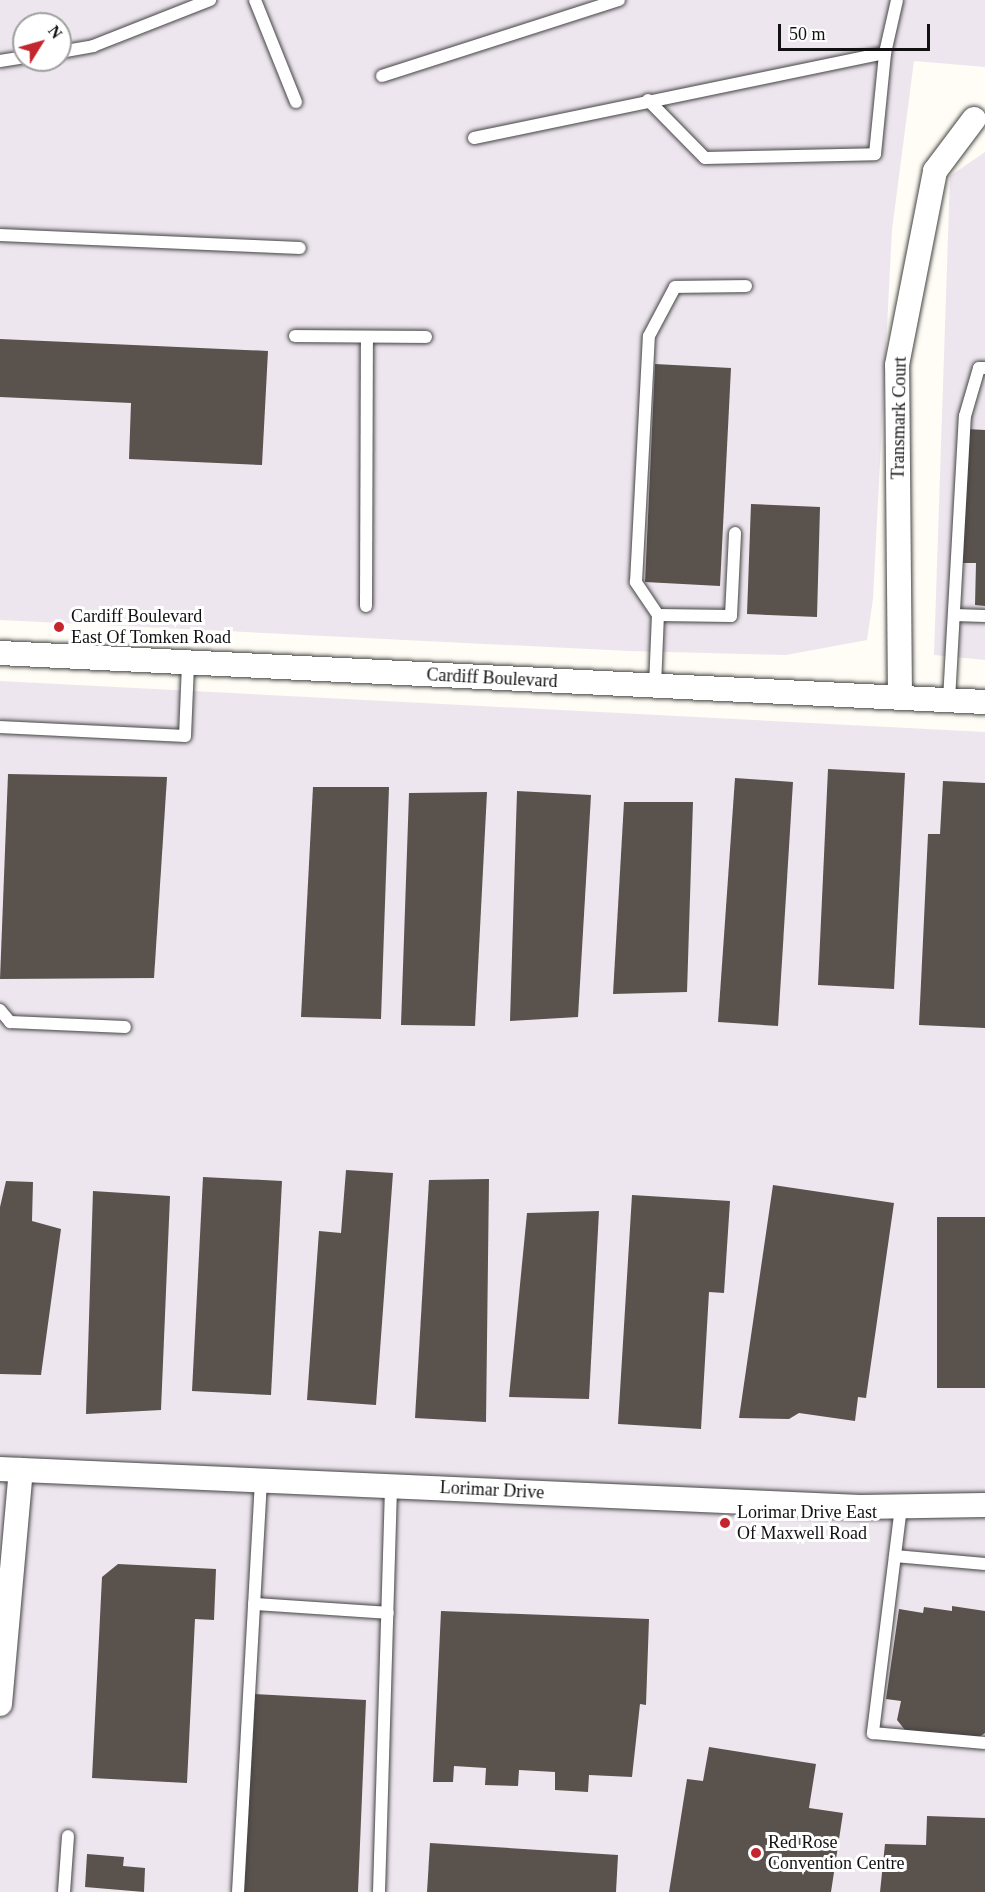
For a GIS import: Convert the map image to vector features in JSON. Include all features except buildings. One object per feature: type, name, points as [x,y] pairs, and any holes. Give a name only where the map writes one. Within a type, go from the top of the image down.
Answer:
[{"type":"street","name":"Transmark Court","points":[[900,698],[897,365],[935,171],[974,119]]},
{"type":"street","name":"Cardiff Boulevard","points":[[0,653],[985,702]]},
{"type":"street","name":"Lorimar Drive","points":[[11,1469],[901,1507],[985,1505]]},
{"type":"street","points":[[0,1704],[11,1469]]},
{"type":"lane","points":[[72,50],[93,46],[210,0]]},
{"type":"lane","points":[[255,0],[296,102]]},
{"type":"lane","points":[[382,76],[619,0]]},
{"type":"lane","points":[[648,100],[705,158],[875,154],[885,53],[897,0]]},
{"type":"lane","points":[[474,138],[648,100],[885,53]]},
{"type":"lane","points":[[0,234],[300,248]]},
{"type":"lane","points":[[655,686],[658,615],[636,582],[649,336],[675,287],[746,286]]},
{"type":"lane","points":[[295,336],[426,337]]},
{"type":"lane","points":[[366,606],[367,338]]},
{"type":"lane","points":[[949,700],[965,416],[979,368],[985,368]]},
{"type":"lane","points":[[658,615],[731,616],[735,533]]},
{"type":"lane","points":[[954,615],[985,616]]},
{"type":"lane","points":[[0,727],[185,736],[188,663]]},
{"type":"lane","points":[[0,1010],[9,1022],[124,1027]]},
{"type":"lane","points":[[238,1892],[261,1480]]},
{"type":"lane","points":[[379,1892],[391,1486]]},
{"type":"lane","points":[[901,1507],[873,1733],[985,1743]]},
{"type":"lane","points":[[895,1556],[985,1564]]},
{"type":"lane","points":[[254,1604],[388,1613]]},
{"type":"lane","points":[[64,1892],[68,1836]]},
{"type":"shaded area","points":[[0,0],[985,0],[985,67],[914,61],[892,230],[873,599],[867,640],[786,655],[629,651],[0,620]]},
{"type":"shaded area","points":[[985,152],[985,660],[934,655],[950,176]]},
{"type":"shaded area","points":[[0,681],[985,732],[985,1892],[0,1892]]},
{"type":"place","name":"Cardiff Boulevard East Of Tomken Road","points":[[59,627]]},
{"type":"place","name":"Lorimar Drive East Of Maxwell Road","points":[[725,1523]]},
{"type":"place","name":"Red Rose Convention Centre","points":[[756,1853]]}]
